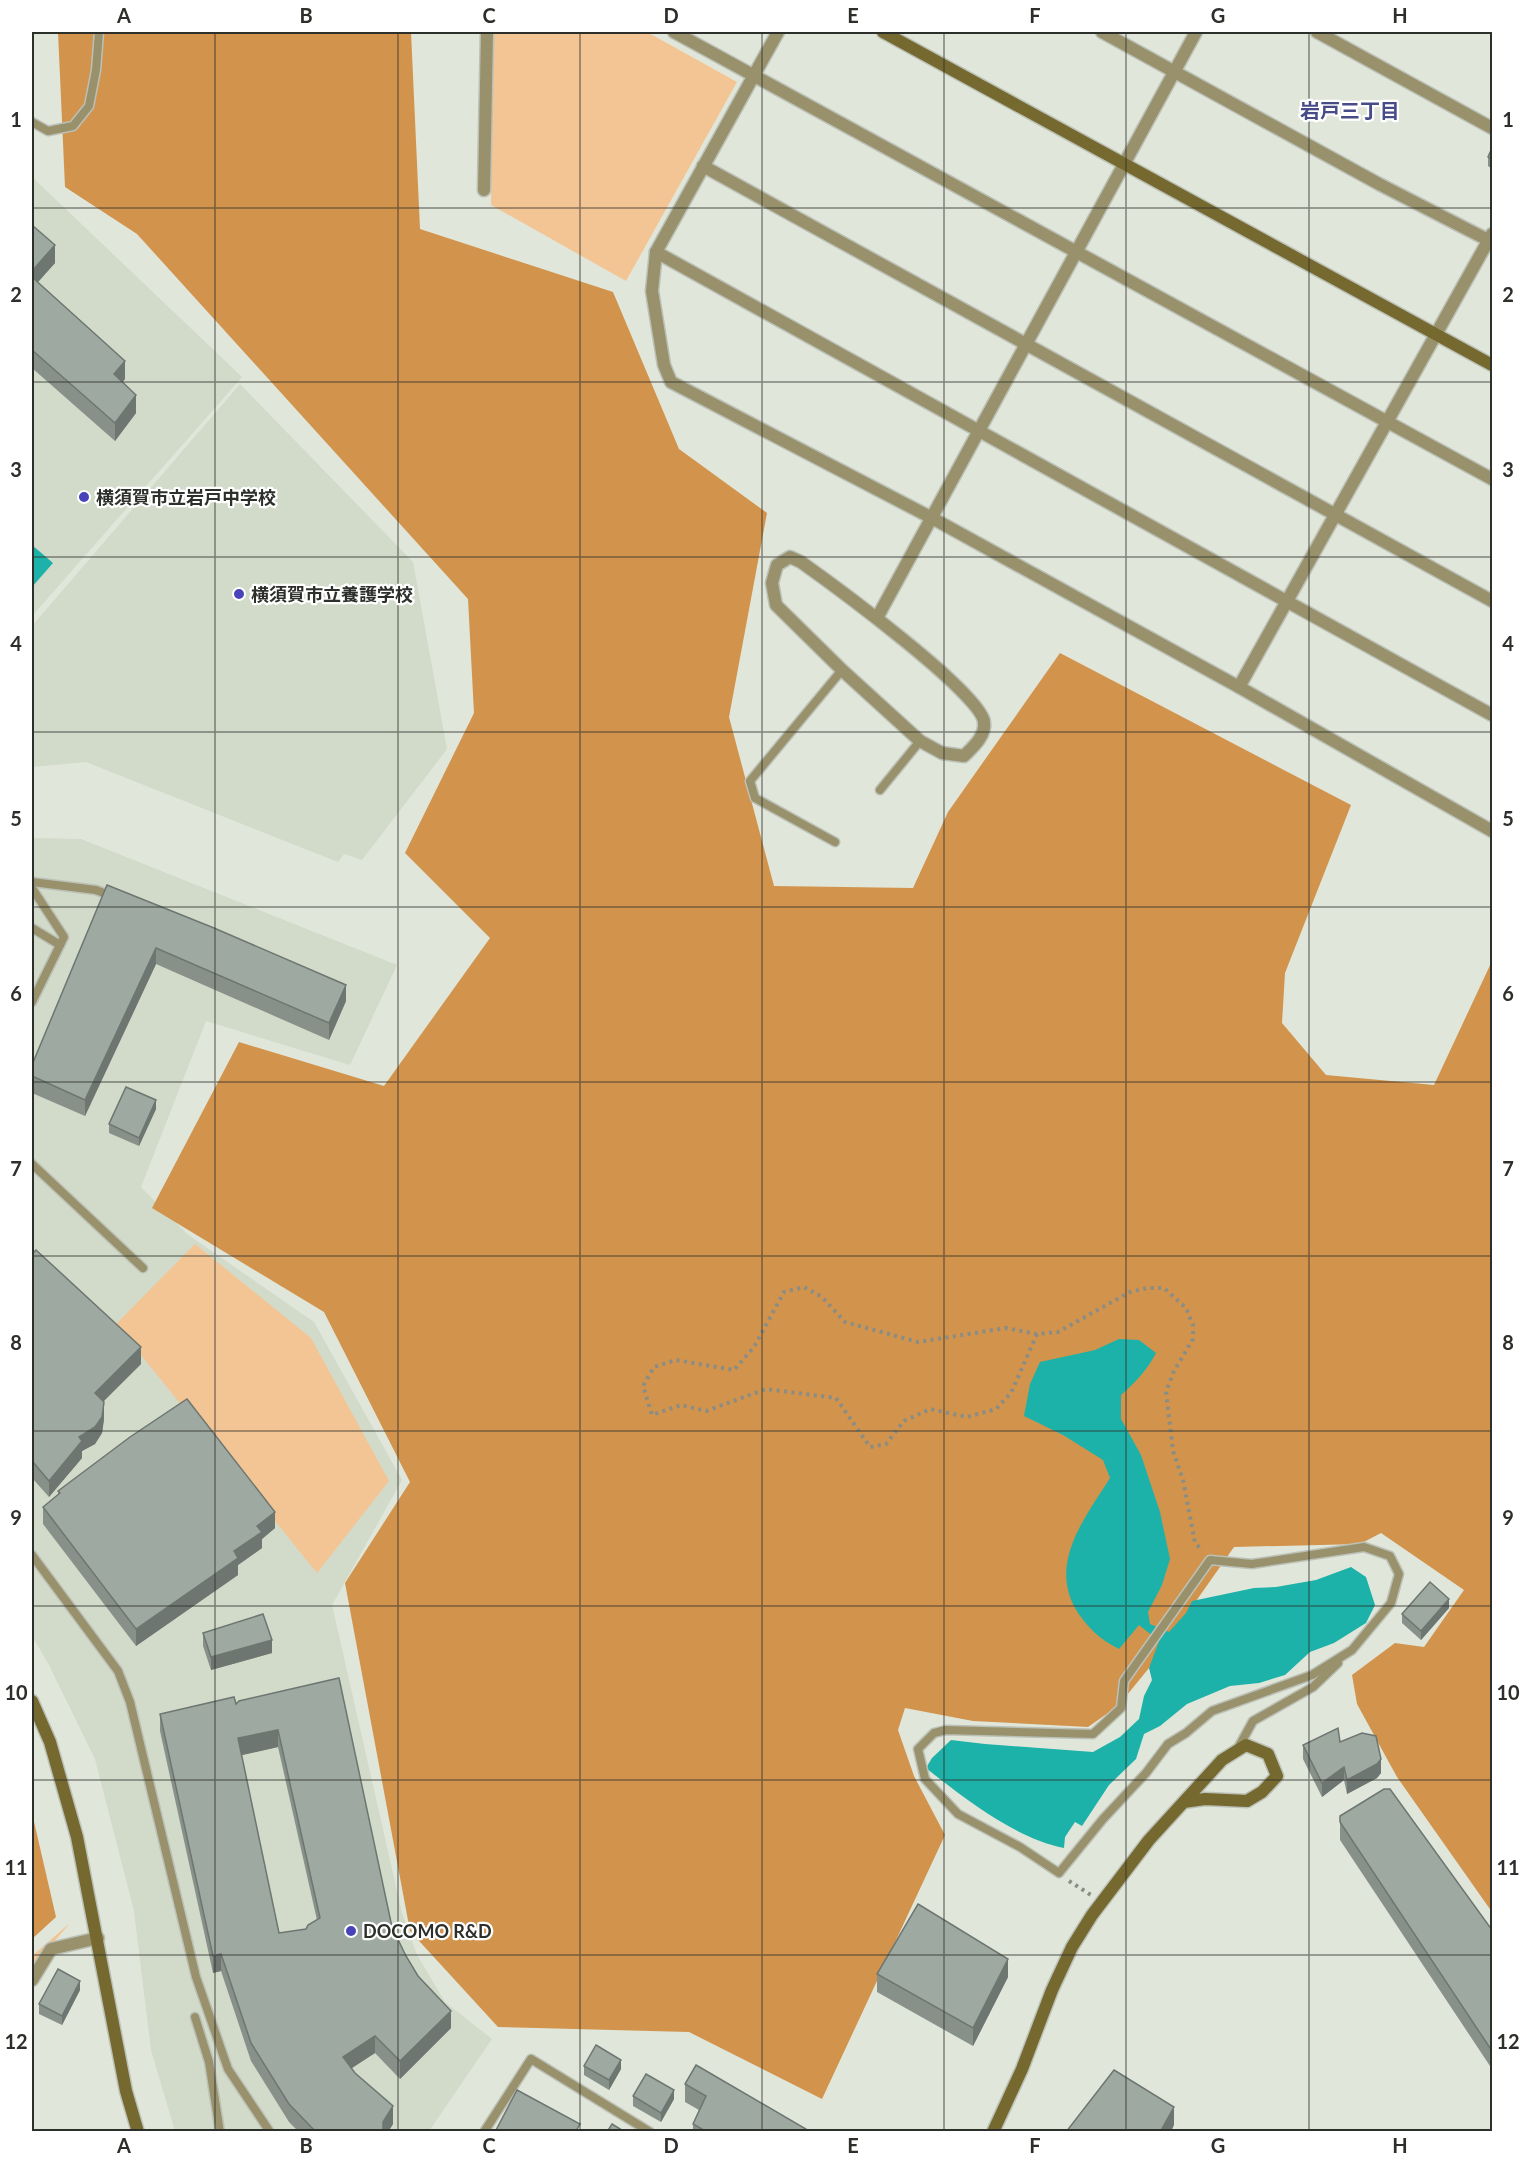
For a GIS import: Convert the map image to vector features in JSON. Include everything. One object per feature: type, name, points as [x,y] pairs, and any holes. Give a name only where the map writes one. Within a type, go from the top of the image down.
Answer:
[{"type":"street","points":[[484,190],[486,32]]},
{"type":"street","points":[[674,32],[1492,479]]},
{"type":"street","points":[[778,32],[656,252],[652,291],[664,364],[671,382],[932,518],[1239,687],[1492,831]]},
{"type":"street","points":[[883,32],[1492,365]]},
{"type":"street","points":[[1102,32],[1379,183],[1491,239],[1239,687]]},
{"type":"street","points":[[877,618],[1196,32]]},
{"type":"street","points":[[1317,32],[1492,128]]},
{"type":"street","points":[[703,166],[1492,602]]},
{"type":"street","points":[[656,252],[1492,715]]},
{"type":"street","points":[[790,557],[801,562],[877,618],[965,693],[982,713],[985,724],[979,741],[964,756],[942,753],[920,741],[842,670],[776,605],[772,583],[777,565],[790,557]]},
{"type":"street","points":[[32,1701],[50,1742],[77,1837],[126,2091],[138,2132]]},
{"type":"street","points":[[993,2132],[1022,2069],[1052,1990],[1072,1947],[1101,1902],[1149,1840],[1222,1760],[1246,1745],[1268,1754],[1277,1776],[1262,1792],[1247,1801],[1205,1799],[1184,1802]]},
{"type":"street","points":[[32,1980],[51,1949],[98,1938]]},
{"type":"lane","points":[[32,122],[48,130],[73,126],[89,106],[96,70],[99,32]]},
{"type":"lane","points":[[834,842],[754,798],[750,781],[842,670]]},
{"type":"lane","points":[[880,790],[920,741]]},
{"type":"lane","points":[[32,882],[96,890],[128,903]]},
{"type":"lane","points":[[32,888],[64,937],[32,1002]]},
{"type":"lane","points":[[32,928],[60,945]]},
{"type":"lane","points":[[32,1164],[143,1268]]},
{"type":"lane","points":[[1237,1751],[1253,1721],[1313,1687],[1352,1650],[1391,1604],[1400,1574],[1390,1556],[1364,1548],[1252,1563],[1210,1560],[1124,1681],[1120,1708],[1093,1734],[946,1731],[934,1733],[918,1749],[925,1779],[958,1814],[1020,1847],[1059,1874],[1103,1818],[1146,1773],[1168,1744],[1186,1733],[1212,1711],[1312,1675],[1352,1650]]},
{"type":"lane","points":[[32,1555],[118,1671],[130,1702],[196,1977],[228,2069],[270,2132]]},
{"type":"lane","points":[[195,2017],[209,2062],[220,2132]]},
{"type":"lane","points":[[484,2132],[531,2059],[650,2132]]},
{"type":"path","points":[[1037,1334],[1011,1393],[996,1409],[968,1417],[930,1409],[904,1421],[886,1444],[870,1447],[836,1398],[766,1389],[706,1411],[681,1406],[652,1415],[643,1386],[654,1367],[676,1360],[734,1370],[754,1347],[784,1292],[804,1287],[822,1297],[845,1322],[918,1342],[1006,1328],[1037,1334],[1058,1332],[1130,1292],[1147,1288],[1164,1288],[1185,1308],[1193,1325],[1193,1339],[1174,1371],[1166,1392],[1168,1424],[1173,1451],[1183,1480],[1195,1543],[1210,1560]]},
{"type":"path","points":[[1059,1874],[1101,1902]]},
{"type":"shaded area","points":[[58,32],[411,32],[420,229],[613,292],[679,449],[767,513],[729,717],[774,886],[913,888],[948,812],[1060,653],[1351,805],[1285,973],[1282,1023],[1326,1075],[1434,1085],[1492,961],[1492,1912],[1397,1777],[1357,1704],[1352,1675],[1395,1643],[1424,1647],[1464,1590],[1381,1533],[1360,1544],[1234,1547],[1149,1668],[1118,1706],[1088,1727],[973,1721],[905,1708],[898,1730],[914,1776],[945,1835],[822,2099],[689,2032],[498,2027],[410,1931],[345,1583],[410,1482],[324,1312],[152,1208],[239,1042],[384,1086],[490,938],[405,853],[474,713],[468,599],[137,234],[65,187]]},
{"type":"shaded area","points":[[492,32],[647,32],[737,82],[626,281],[491,205]]},
{"type":"shaded area","name":"横須賀市立岩戸中学校","points":[[32,177],[242,377],[32,616]]},
{"type":"shaded area","name":"横須賀市立養護学校","points":[[240,384],[413,562],[447,749],[362,860],[344,854],[338,862],[86,762],[32,767],[32,626]]},
{"type":"shaded area","points":[[32,838],[81,839],[397,965],[350,1065],[206,1021],[141,1187],[187,1234],[314,1322],[402,1480],[332,1605],[402,1913],[417,1955],[445,2002],[492,2039],[429,2131],[175,2131],[151,2050],[134,1911],[95,1759],[48,1663],[32,1636]]},
{"type":"shaded area","points":[[195,1244],[311,1338],[389,1481],[317,1573],[116,1324]]},
{"type":"shaded area","points":[[32,1813],[56,1917],[32,1939]]},
{"type":"shaded area","points":[[70,1923],[32,1968],[32,1956]]},
{"type":"water","points":[[32,545],[53,563],[32,587]]},
{"type":"water","points":[[1119,1339],[1139,1340],[1156,1353],[1141,1376],[1121,1395],[1121,1419],[1141,1455],[1160,1512],[1170,1559],[1162,1585],[1148,1612],[1150,1624],[1169,1632],[1186,1613],[1192,1601],[1254,1588],[1276,1587],[1316,1580],[1351,1567],[1366,1577],[1375,1605],[1366,1623],[1334,1643],[1310,1652],[1285,1675],[1259,1683],[1230,1686],[1187,1704],[1160,1726],[1144,1734],[1136,1759],[1109,1785],[1082,1826],[1075,1822],[1065,1837],[1064,1848],[1027,1836],[991,1816],[926,1768],[932,1758],[951,1740],[1093,1752],[1120,1737],[1139,1719],[1144,1696],[1152,1680],[1149,1668],[1159,1641],[1139,1625],[1119,1649],[1101,1638],[1078,1613],[1069,1595],[1066,1577],[1068,1560],[1080,1526],[1110,1478],[1103,1460],[1063,1435],[1024,1416],[1030,1384],[1040,1362],[1095,1350]]},
{"type":"building","points":[[32,225],[55,245],[32,271]]},
{"type":"building","points":[[32,277],[125,361],[114,374],[136,395],[115,423],[32,350]]},
{"type":"building","points":[[107,885],[346,985],[329,1023],[156,948],[85,1100],[32,1076],[32,1065]]},
{"type":"building","points":[[126,1087],[156,1100],[139,1138],[109,1124]]},
{"type":"building","points":[[36,1250],[141,1347],[95,1393],[104,1402],[102,1417],[95,1427],[79,1437],[82,1441],[49,1481],[33,1462],[32,1464],[32,1254]]},
{"type":"building","points":[[187,1399],[275,1512],[257,1526],[262,1532],[234,1551],[238,1558],[136,1629],[43,1507],[60,1493],[58,1491],[130,1437]]},
{"type":"building","points":[[1430,1582],[1449,1599],[1421,1631],[1402,1614]]},
{"type":"building","points":[[263,1614],[272,1640],[211,1657],[203,1633]]},
{"type":"building","points":[[339,1678],[392,1927],[418,1976],[451,2011],[400,2061],[375,2036],[343,2057],[355,2073],[393,2106],[383,2122],[383,2132],[316,2132],[289,2104],[251,2043],[221,1954],[213,1956],[160,1714],[234,1697],[236,1704],[239,1701]],"holes":[[[278,1730],[320,1918],[308,1925],[306,1929],[279,1933],[238,1738]]]},
{"type":"building","points":[[1338,1728],[1340,1742],[1362,1733],[1376,1736],[1381,1759],[1377,1764],[1347,1780],[1344,1767],[1322,1783],[1303,1745]]},
{"type":"building","points":[[1384,1789],[1390,1789],[1492,1930],[1492,2051],[1340,1822],[1340,1816]]},
{"type":"building","points":[[918,1904],[1008,1959],[973,2028],[877,1974]]},
{"type":"building","points":[[58,1969],[80,1981],[62,2016],[39,2004]]},
{"type":"building","points":[[596,2045],[621,2060],[609,2080],[584,2066]]},
{"type":"building","points":[[696,2065],[811,2132],[707,2132],[693,2124],[706,2096],[685,2084]]},
{"type":"building","points":[[1114,2070],[1174,2107],[1160,2132],[1066,2132]]},
{"type":"building","points":[[646,2074],[674,2090],[661,2113],[633,2096]]},
{"type":"building","points":[[517,2090],[580,2124],[577,2132],[495,2132]]},
{"type":"building","points":[[612,2124],[625,2132],[607,2132]]},
{"type":"place","name":"横須賀市立岩戸中学校","points":[[84,497]]},
{"type":"place","name":"横須賀市立養護学校","points":[[239,594]]},
{"type":"place","name":"DOCOMO R&D","points":[[351,1931]]},
{"type":"district","name":"岩戸三丁目","points":[[1350,110]]}]
